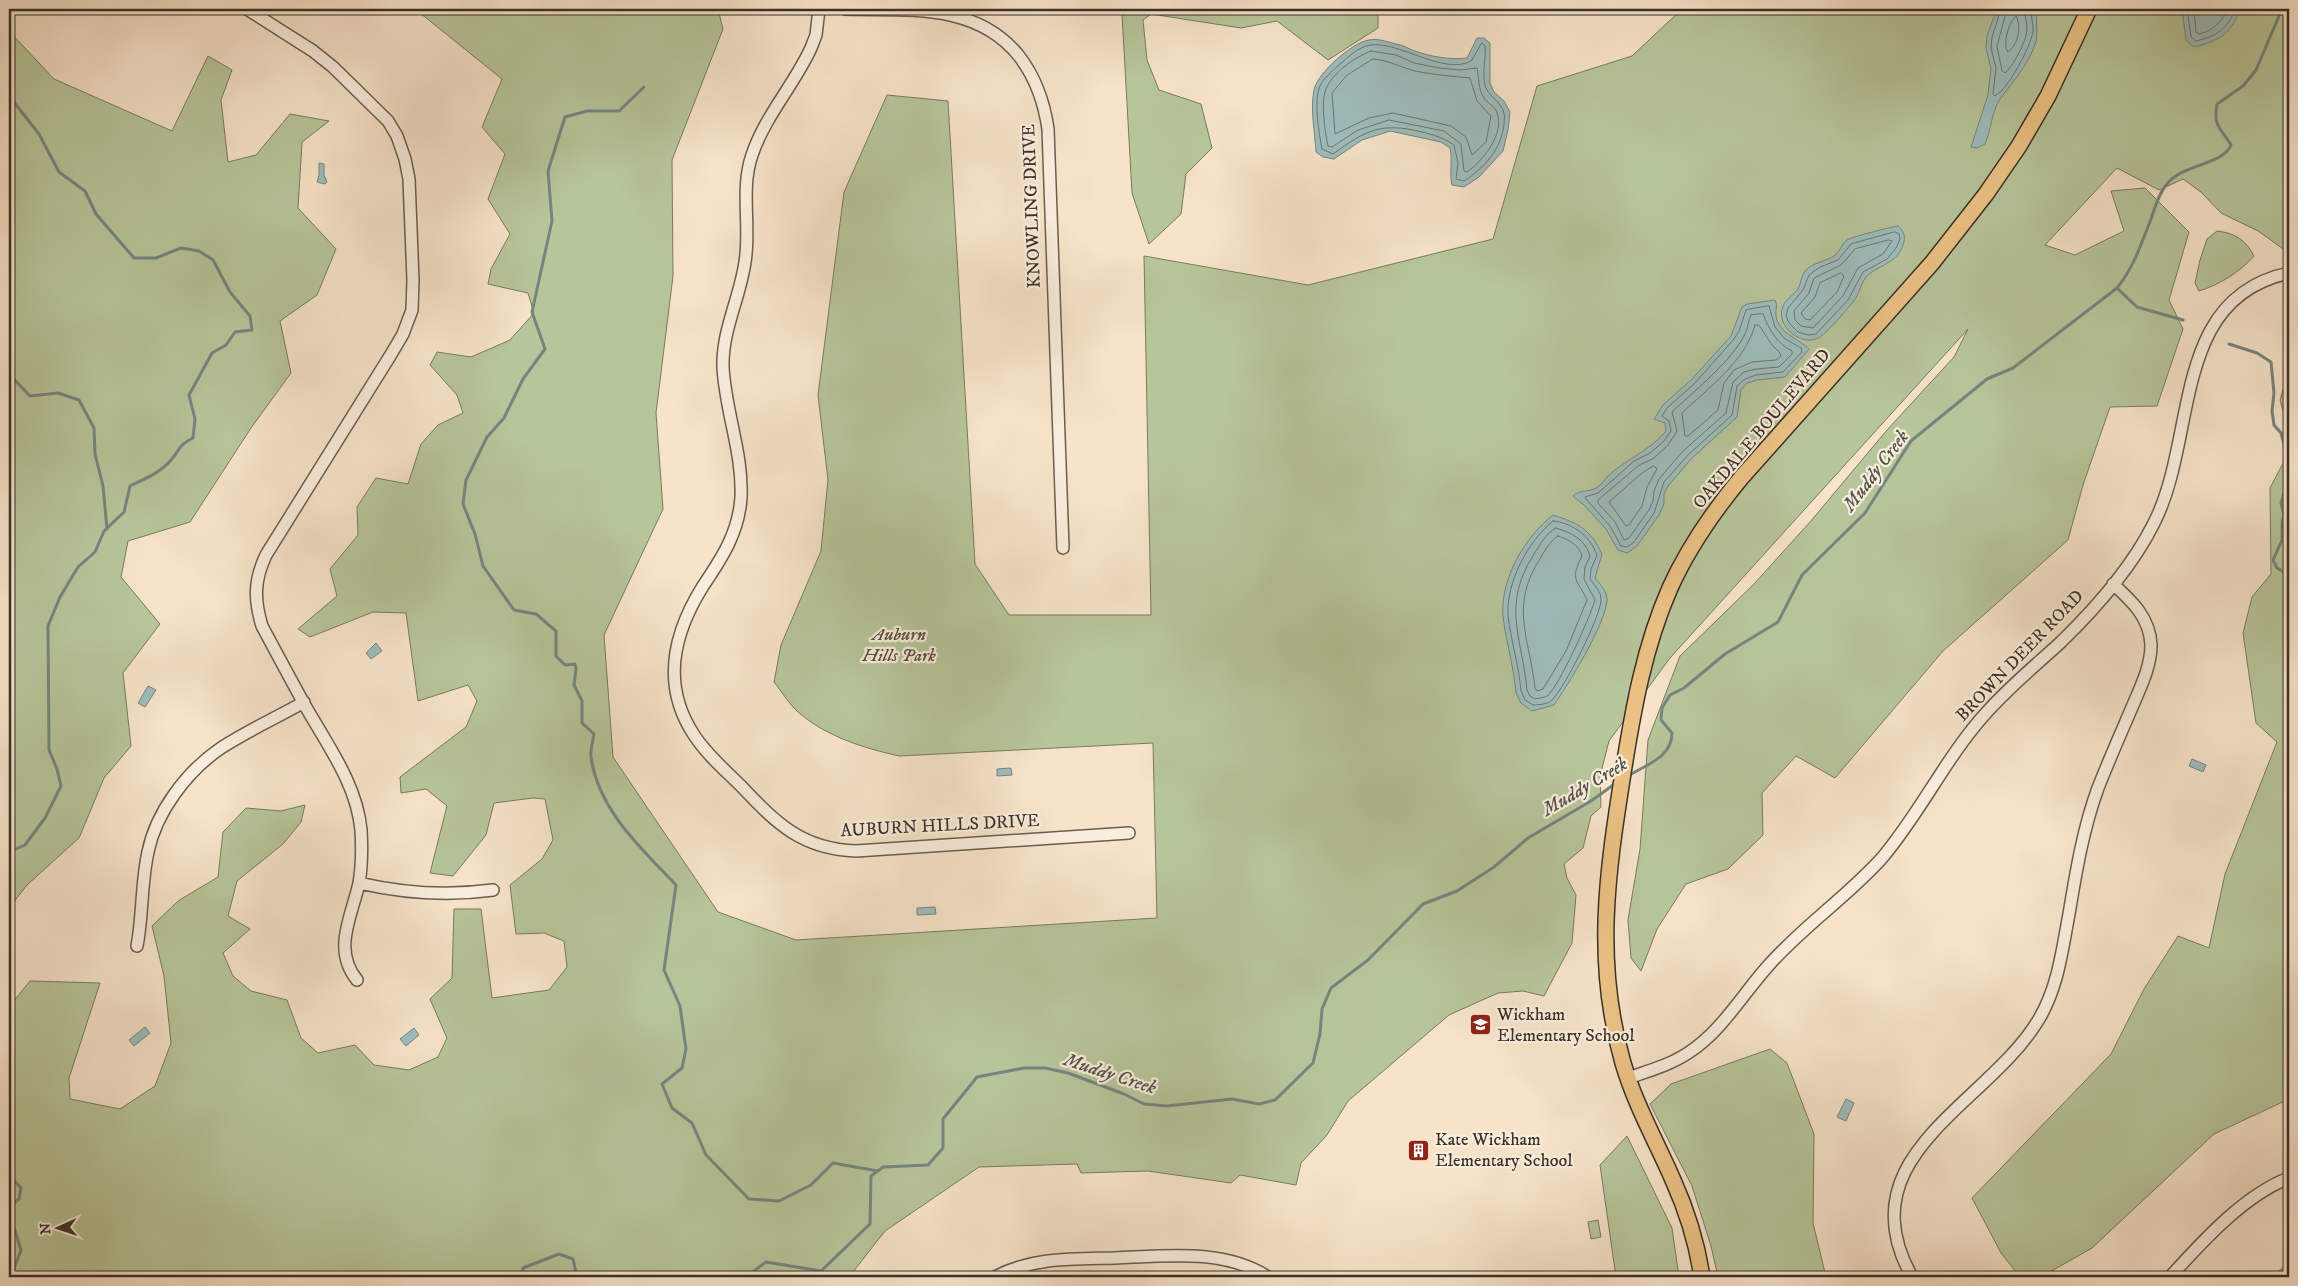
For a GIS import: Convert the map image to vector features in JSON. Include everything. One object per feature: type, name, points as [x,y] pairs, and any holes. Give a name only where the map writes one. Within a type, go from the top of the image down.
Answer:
[{"type":"main road","name":"OAKDALE BOULEVARD","points":[[1702,1277],[1696,1245],[1685,1209],[1628,1078],[1610,1004],[1605,942],[1607,889],[1628,743],[1650,643],[1670,587],[1698,535],[1741,478],[1932,262],[1986,194],[2019,146],[2048,96],[2089,9]]},
{"type":"street","points":[[247,9],[313,51],[333,67],[388,121],[400,144],[409,180],[413,290],[412,310],[403,334],[266,555],[257,579],[256,607],[262,626],[350,786],[356,804],[360,829],[358,883],[344,942],[348,969],[357,980]]},
{"type":"street","name":"AUBURN HILLS DRIVE","points":[[820,9],[817,29],[811,48],[760,135],[747,174],[746,260],[726,333],[723,358],[724,376],[740,477],[739,514],[726,551],[689,608],[678,637],[674,661],[675,679],[683,715],[704,748],[773,820],[805,840],[832,849],[866,850],[1129,832]]},
{"type":"street","name":"KNOWLING DRIVE","points":[[845,9],[928,11],[970,20],[986,27],[1012,48],[1025,64],[1041,93],[1048,129],[1063,548]]},
{"type":"street","name":"BROWN DEER ROAD","points":[[1628,1078],[1688,1054],[1715,1031],[1769,965],[1842,898],[1883,856],[1910,821],[1950,759],[1987,712],[2062,641],[2112,584],[2144,542],[2165,497],[2200,353],[2211,326],[2222,310],[2245,290],[2258,282],[2289,273]]},
{"type":"street","points":[[1912,1277],[1901,1253],[1896,1230],[1895,1211],[1901,1181],[1912,1157],[2014,1052],[2034,1027],[2049,999],[2060,966],[2076,869],[2090,815],[2147,671],[2151,644],[2146,621],[2133,602],[2112,584]]},
{"type":"street","points":[[137,946],[142,918],[143,886],[148,850],[160,819],[175,793],[197,768],[220,748],[304,702]]},
{"type":"street","points":[[358,883],[380,888],[444,893],[471,893],[492,890]]},
{"type":"street","points":[[2170,1277],[2236,1210],[2262,1191],[2289,1178]]},
{"type":"street","points":[[995,1277],[1017,1268],[1049,1260],[1185,1255],[1239,1264],[1268,1277]]},
{"type":"green space","name":"Auburn Hills Park","points":[[415,9],[718,9],[723,29],[672,160],[673,276],[656,413],[663,509],[604,635],[613,757],[718,912],[796,940],[1157,918],[1153,743],[899,756],[859,745],[833,735],[809,721],[795,709],[774,682],[781,645],[821,551],[828,480],[818,395],[844,192],[887,95],[948,101],[975,564],[1009,615],[1151,615],[1144,256],[1308,285],[1493,239],[1537,86],[1632,56],[1682,9],[2289,9],[2289,253],[2258,231],[2221,213],[2201,192],[2183,179],[2159,190],[2117,168],[2045,245],[2075,255],[2124,231],[2111,191],[2145,188],[2189,232],[2169,300],[2183,329],[2157,406],[2110,407],[2083,485],[2068,540],[1943,651],[1835,778],[1796,756],[1762,793],[1763,835],[1728,869],[1686,884],[1657,929],[1641,971],[1631,958],[1628,920],[1640,849],[1648,740],[1680,656],[1754,584],[1810,522],[1887,430],[1954,357],[1968,329],[1670,658],[1609,741],[1600,776],[1601,807],[1591,816],[1583,848],[1564,864],[1567,878],[1576,895],[1572,943],[1544,996],[1523,991],[1498,993],[1449,1015],[1348,1101],[1327,1135],[1301,1163],[1296,1185],[1240,1175],[1231,1183],[1148,1171],[1081,1173],[1077,1164],[979,1167],[885,1231],[849,1277],[9,1277],[9,1007],[30,981],[100,983],[69,1078],[70,1099],[120,1109],[155,1086],[171,1043],[164,976],[152,926],[178,901],[218,877],[223,832],[246,808],[281,811],[305,805],[301,822],[283,844],[237,881],[228,916],[250,929],[223,953],[233,976],[251,991],[287,1000],[301,1038],[318,1053],[355,1045],[374,1065],[409,1070],[438,1057],[447,1038],[430,999],[452,978],[454,909],[481,909],[492,998],[549,990],[567,967],[564,941],[544,933],[516,934],[510,885],[542,859],[553,840],[545,799],[533,798],[494,803],[486,835],[453,876],[430,873],[447,806],[426,789],[401,793],[400,777],[466,727],[477,701],[468,685],[418,701],[406,613],[373,612],[310,637],[298,629],[337,596],[330,569],[358,535],[357,507],[376,478],[408,484],[421,444],[438,425],[463,413],[457,395],[430,365],[437,352],[471,357],[510,340],[534,313],[528,293],[488,284],[491,269],[510,234],[488,199],[505,154],[482,127],[502,79]]},
{"type":"green space","points":[[1120,9],[1382,9],[1378,14],[1378,28],[1328,60],[1277,21],[1241,28],[1151,14],[1143,20],[1147,60],[1159,90],[1201,104],[1212,148],[1186,174],[1181,214],[1149,244],[1132,193],[1122,14]]},
{"type":"green space","points":[[9,31],[54,79],[172,131],[208,56],[232,70],[221,100],[228,162],[256,155],[290,114],[329,121],[302,142],[298,208],[336,249],[317,295],[280,321],[291,373],[251,428],[190,522],[128,541],[121,577],[160,624],[123,673],[131,746],[104,778],[79,838],[27,885],[9,908]]},
{"type":"green space","points":[[2217,231],[2239,238],[2254,256],[2229,277],[2199,291],[2195,283],[2200,260],[2207,239]]},
{"type":"green space","points":[[2289,370],[2289,432],[2280,400]]},
{"type":"green space","points":[[2289,452],[2289,717],[2284,732],[2289,727],[2289,1099],[2214,1134],[2092,1248],[2041,1277],[2020,1277],[2001,1253],[1972,1198],[2111,1054],[2144,989],[2178,936],[2209,948],[2225,874],[2277,742],[2256,723],[2243,633],[2252,597],[2271,574],[2270,488]]},
{"type":"green space","points":[[1770,1049],[1787,1063],[1814,1134],[1813,1223],[1826,1277],[1718,1277],[1711,1246],[1692,1186],[1650,1104],[1671,1084]]},
{"type":"green space","points":[[1627,1136],[1672,1228],[1679,1277],[1616,1277],[1600,1165]]},
{"type":"green space","points":[[1598,1220],[1601,1237],[1591,1239],[1588,1222]]},
{"type":"green space","points":[[2289,1262],[2289,1277],[2272,1277]]},
{"type":"water","points":[[1997,9],[2038,9],[2037,37],[2027,61],[1997,104],[1985,144],[1977,148],[1971,147],[1988,95],[1991,68],[1986,48],[1987,36]]},
{"type":"water","points":[[2182,9],[2241,9],[2228,31],[2218,39],[2194,47],[2186,40]]},
{"type":"water","points":[[1477,38],[1484,38],[1490,43],[1490,83],[1494,92],[1504,101],[1510,112],[1503,151],[1479,177],[1464,187],[1452,185],[1450,148],[1441,142],[1390,131],[1362,140],[1334,159],[1323,157],[1316,152],[1313,113],[1314,90],[1322,75],[1345,52],[1362,42],[1383,40],[1436,57],[1467,58]]},
{"type":"water","points":[[319,163],[324,164],[324,175],[327,182],[325,184],[317,182]]},
{"type":"water","points":[[1898,226],[1903,231],[1904,243],[1898,255],[1866,277],[1856,298],[1831,327],[1820,337],[1809,340],[1790,332],[1782,320],[1781,313],[1786,301],[1798,289],[1805,271],[1835,255],[1847,240]]},
{"type":"water","points":[[1775,300],[1776,316],[1781,327],[1809,349],[1785,377],[1747,383],[1741,390],[1737,417],[1691,459],[1668,486],[1664,494],[1664,504],[1659,515],[1637,546],[1627,553],[1618,550],[1606,529],[1573,496],[1596,488],[1615,470],[1660,438],[1666,431],[1665,423],[1654,419],[1663,405],[1692,379],[1731,336],[1742,307],[1747,304]]},
{"type":"water","points":[[1553,515],[1576,524],[1593,538],[1602,554],[1595,578],[1605,591],[1607,601],[1600,625],[1593,640],[1554,705],[1532,711],[1521,703],[1516,693],[1504,626],[1503,602],[1510,574],[1516,560],[1533,535]]},
{"type":"water","points":[[376,643],[382,651],[371,659],[366,653]]},
{"type":"water","points":[[148,686],[156,690],[145,707],[138,703]]},
{"type":"water","points":[[2192,759],[2206,765],[2203,772],[2189,766]]},
{"type":"water","points":[[1011,768],[1012,775],[997,776],[997,769]]},
{"type":"water","points":[[935,907],[936,914],[917,915],[917,908]]},
{"type":"water","points":[[145,1027],[150,1033],[134,1046],[129,1040]]},
{"type":"water","points":[[414,1028],[419,1035],[406,1046],[400,1039]]},
{"type":"water","points":[[1846,1099],[1854,1103],[1846,1121],[1837,1117]]},
{"type":"waterway","name":"Muddy Creek","points":[[1628,776],[1656,760],[1668,749],[1672,733],[1661,720],[1662,708],[1670,695],[1684,688],[1725,654],[1778,622],[1802,575],[1865,513],[1911,441],[1987,379],[2013,368],[2117,288],[2133,264],[2158,200],[2167,184],[2182,172],[2211,161],[2227,152],[2231,145],[2217,122],[2217,104],[2243,86],[2256,70],[2282,9]]},
{"type":"waterway","points":[[644,87],[619,111],[587,111],[565,117],[548,171],[552,221],[532,312],[545,349],[523,379],[504,418],[487,437],[466,480],[463,504],[475,534],[483,566],[514,610],[536,614],[556,631],[556,656],[565,665],[575,664],[574,685],[582,701],[582,723],[594,734],[591,757],[595,776],[602,794],[623,827],[636,843],[676,885],[664,970],[680,1006],[686,1049],[682,1068],[662,1084],[672,1108],[692,1123],[706,1155],[749,1199],[779,1201],[811,1185],[833,1163],[878,1171]]},
{"type":"waterway","points":[[9,100],[13,101],[39,134],[59,172],[85,191],[96,214],[134,258],[156,258],[181,248],[199,251],[213,260],[230,292],[250,316],[252,330],[235,332],[226,345],[212,353],[189,395],[195,419],[193,438],[182,445],[162,469],[130,486],[124,512],[104,531],[95,552],[78,567],[60,597],[48,626],[49,750],[57,769],[61,786],[45,818],[25,845],[9,852]]},
{"type":"waterway","points":[[2117,288],[2137,307],[2183,320]]},
{"type":"waterway","points":[[2229,344],[2257,353],[2271,362],[2274,393],[2272,411],[2274,425],[2281,433],[2286,451],[2289,478],[2281,503],[2284,515],[2282,540],[2273,560],[2277,568],[2289,575]]},
{"type":"waterway","points":[[9,374],[30,396],[58,393],[79,400],[94,428],[95,454],[103,486],[107,529]]},
{"type":"waterway","name":"Muddy Creek","points":[[746,1277],[766,1262],[821,1271],[870,1224],[871,1176],[883,1167],[928,1165],[943,1148],[943,1119],[977,1077],[1024,1068],[1045,1068],[1068,1073],[1124,1094],[1144,1104],[1167,1106],[1232,1099],[1259,1104],[1275,1100],[1313,1063],[1320,1034],[1322,1009],[1331,988],[1368,960],[1423,904],[1457,891],[1494,867],[1528,838],[1591,801],[1616,783]]},
{"type":"waterway","points":[[9,1178],[12,1178],[21,1188],[19,1199],[9,1207]]},
{"type":"waterway","points":[[9,1211],[21,1250],[11,1277]]},
{"type":"waterway","name":"Muddy Creek","points":[[522,1277],[523,1268],[559,1254],[573,1259],[577,1277]]},
{"type":"place","name":"Wickham Elementary School","points":[[1481,1025]]},
{"type":"place","name":"Kate Wickham Elementary School","points":[[1419,1150]]}]
